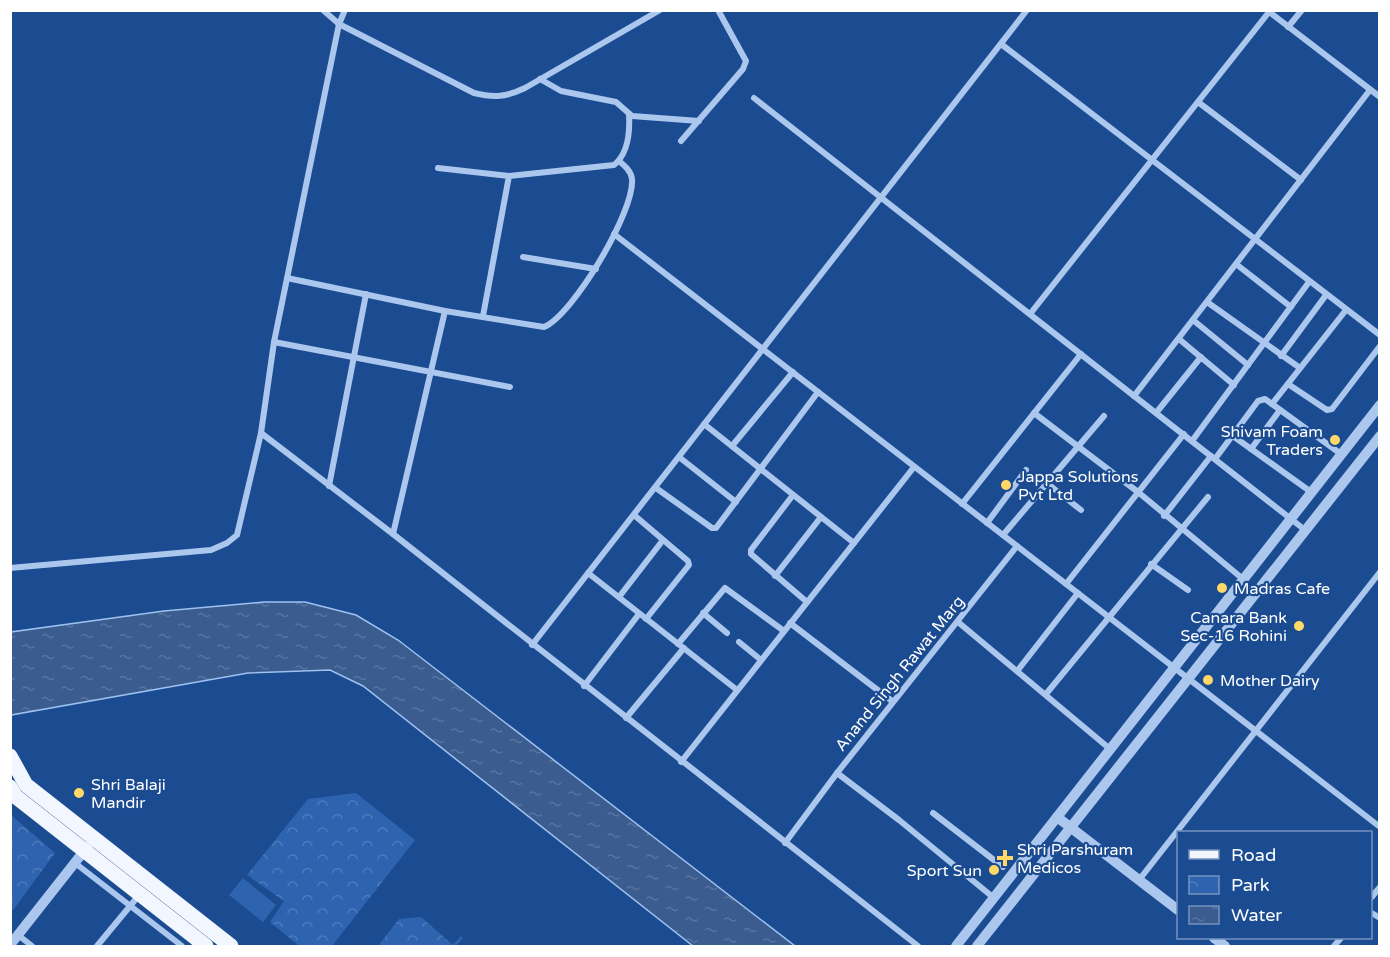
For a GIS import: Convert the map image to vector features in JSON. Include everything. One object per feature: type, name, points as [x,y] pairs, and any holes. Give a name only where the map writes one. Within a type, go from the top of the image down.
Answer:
[{"type":"main road","points":[[10,756],[26,785],[84,851],[182,942],[206,946]]},
{"type":"main road","points":[[10,788],[15,796],[84,851],[231,946]]},
{"type":"street","points":[[323,10],[339,24],[474,93],[493,98],[509,95],[540,79],[660,10]]},
{"type":"street","points":[[10,568],[197,552],[227,543],[237,535],[261,433],[286,278],[339,24],[345,10]]},
{"type":"street","points":[[681,141],[743,69],[746,62],[718,10]]},
{"type":"street","points":[[532,645],[1027,10]]},
{"type":"street","points":[[1288,27],[1302,10]]},
{"type":"street","points":[[1030,314],[1268,11],[1380,97]]},
{"type":"street","points":[[1001,44],[1153,159],[1326,296],[1380,335]]},
{"type":"street","points":[[540,79],[561,91],[616,102],[629,114],[699,120]]},
{"type":"street","points":[[1134,396],[1370,90]]},
{"type":"street","points":[[754,98],[1305,530]]},
{"type":"street","points":[[1198,102],[1301,180]]},
{"type":"street","points":[[438,168],[509,176],[608,167],[619,161],[628,140],[629,114]]},
{"type":"street","points":[[286,278],[445,311],[537,326],[551,324],[596,269],[614,234],[632,186],[630,171],[619,161]]},
{"type":"street","points":[[483,316],[509,176]]},
{"type":"street","points":[[614,234],[1380,827]]},
{"type":"street","points":[[523,257],[596,269]]},
{"type":"street","points":[[1236,264],[1291,307]]},
{"type":"street","points":[[1192,441],[1309,282]]},
{"type":"street","points":[[329,486],[366,294]]},
{"type":"street","points":[[1281,356],[1326,296]]},
{"type":"street","points":[[1207,302],[1300,369]]},
{"type":"street","points":[[1272,404],[1346,310]]},
{"type":"street","points":[[393,534],[445,311]]},
{"type":"street","points":[[1193,320],[1248,365]]},
{"type":"street","points":[[1179,339],[1234,385]]},
{"type":"street","points":[[274,342],[510,387]]},
{"type":"street","points":[[1288,384],[1327,410],[1332,409],[1380,346]]},
{"type":"street","points":[[962,504],[1081,354]]},
{"type":"street","points":[[1156,413],[1201,357]]},
{"type":"street","points":[[732,446],[793,372]]},
{"type":"street","points":[[656,488],[712,528],[716,528],[818,392]]},
{"type":"street","points":[[1164,516],[1233,436],[1258,401],[1265,399],[1341,454]]},
{"type":"street","points":[[956,946],[1380,405]]},
{"type":"street","points":[[1251,449],[1280,410]]},
{"type":"street","points":[[1034,413],[1138,492],[1164,516],[1243,579]]},
{"type":"street","points":[[1003,535],[1104,416]]},
{"type":"street","points":[[704,424],[854,543]]},
{"type":"street","points":[[261,433],[918,946]]},
{"type":"street","points":[[1066,584],[1184,434]]},
{"type":"street","points":[[1233,436],[1311,492]]},
{"type":"street","points":[[977,946],[1380,436]]},
{"type":"street","points":[[679,458],[736,502]]},
{"type":"street","points":[[681,762],[914,466]]},
{"type":"street","points":[[987,523],[1026,470]]},
{"type":"street","points":[[1048,484],[1081,510]]},
{"type":"street","points":[[793,495],[750,552],[752,557],[807,602]]},
{"type":"street","points":[[1046,694],[1208,497]]},
{"type":"street","points":[[634,515],[688,561],[689,567],[646,619]]},
{"type":"street","points":[[775,576],[821,517]]},
{"type":"street","points":[[619,597],[663,540]]},
{"type":"street","name":"Anand Singh Rawat Marg","points":[[994,898],[899,820],[837,773],[1017,546]]},
{"type":"street","points":[[1151,564],[1188,590]]},
{"type":"street","points":[[588,573],[737,690]]},
{"type":"street","points":[[1177,831],[1378,576]]},
{"type":"street","points":[[626,718],[681,646],[702,613],[725,588],[784,631]]},
{"type":"street","points":[[1018,670],[1078,593]]},
{"type":"street","points":[[702,613],[727,633]]},
{"type":"street","points":[[584,686],[639,614]]},
{"type":"street","points":[[958,622],[1110,749]]},
{"type":"street","points":[[790,623],[892,701]]},
{"type":"street","points":[[739,642],[761,660]]},
{"type":"street","points":[[785,843],[837,773]]},
{"type":"street","points":[[933,813],[1003,867]]},
{"type":"street","points":[[1057,817],[1177,908]]},
{"type":"street","points":[[1139,880],[1177,831]]},
{"type":"street","points":[[10,945],[84,851]]},
{"type":"street","points":[[97,946],[135,900]]},
{"type":"street","points":[[18,935],[32,946]]},
{"type":"green space","points":[[356,793],[415,840],[332,946],[299,946],[270,922],[284,901],[247,875],[308,799]]},
{"type":"green space","points":[[11,815],[55,853],[11,913]]},
{"type":"green space","points":[[243,878],[276,905],[263,922],[229,895]]},
{"type":"green space","points":[[421,917],[453,945],[461,936],[463,938],[456,946],[378,946],[399,919]]},
{"type":"water","points":[[264,602],[305,602],[356,615],[398,640],[795,946],[693,946],[363,686],[330,670],[248,673],[11,715],[11,632],[164,611]]},
{"type":"place","name":"Shivam Foam Traders","points":[[1335,440]]},
{"type":"place","name":"Jappa Solutions Pvt Ltd","points":[[1006,485]]},
{"type":"place","name":"Madras Cafe","points":[[1222,588]]},
{"type":"place","name":"Canara Bank Sec-16 Rohini","points":[[1299,626]]},
{"type":"place","name":"Mother Dairy","points":[[1208,680]]},
{"type":"place","name":"Shri Balaji Mandir","points":[[79,793]]},
{"type":"place","name":"Shri Parshuram Medicos","points":[[1005,858]]},
{"type":"place","name":"Sport Sun","points":[[994,870]]}]
